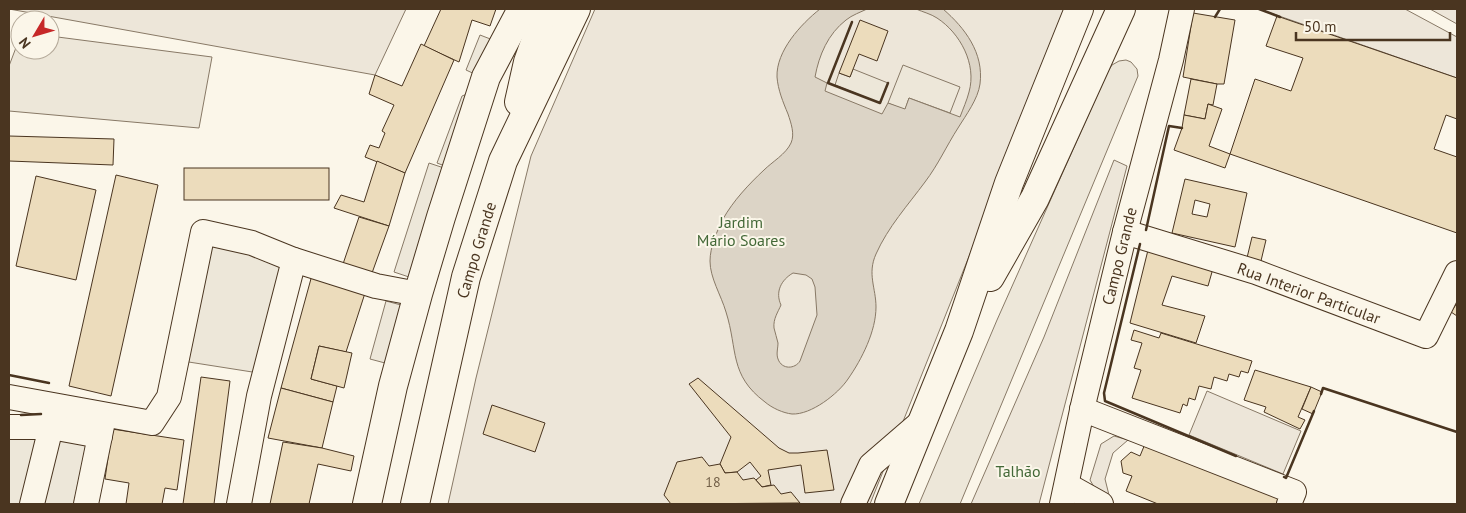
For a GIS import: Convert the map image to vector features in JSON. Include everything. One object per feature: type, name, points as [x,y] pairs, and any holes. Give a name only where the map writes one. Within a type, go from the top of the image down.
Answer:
[{"type":"main road","points":[[367,504],[393,386],[418,294],[486,77],[522,9]]},
{"type":"main road","points":[[504,161],[528,62],[547,9]]},
{"type":"main road","name":"Campo Grande","points":[[414,504],[466,277],[504,161],[576,9]]},
{"type":"main road","points":[[889,504],[959,331],[1009,183],[1080,9]]},
{"type":"main road","points":[[959,331],[1035,198],[1121,9]]},
{"type":"street","name":"Campo Grande","points":[[1064,495],[1082,408],[1125,232],[1171,60],[1182,9]]},
{"type":"street","points":[[9,427],[152,423],[169,397],[203,232],[252,243],[294,260],[376,286],[418,294]]},
{"type":"street","name":"Rua Interior Particular","points":[[1125,232],[1256,272],[1426,336],[1457,273]]},
{"type":"street","points":[[239,504],[259,396],[294,260]]},
{"type":"street","points":[[9,397],[102,425]]},
{"type":"street","points":[[1082,408],[1294,492],[1289,504]]},
{"type":"street","points":[[853,504],[871,465],[922,421]]},
{"type":"street","points":[[86,504],[102,425]]},
{"type":"street","points":[[32,504],[51,427]]},
{"type":"street","points":[[1064,495],[1101,504]]},
{"type":"green space","points":[[9,9],[406,9],[375,75],[60,18],[60,10]]},
{"type":"green space","name":"Jardim Mário Soares","points":[[595,9],[1068,9],[870,504],[448,504],[476,378],[531,156]]},
{"type":"green space","points":[[1259,9],[1405,9],[1457,37],[1457,78]]},
{"type":"green space","points":[[1430,9],[1457,9],[1457,24]]},
{"type":"green space","name":"Talhão","points":[[1114,160],[1127,166],[1039,504],[971,504],[1044,337]]},
{"type":"green space","points":[[1207,391],[1301,431],[1283,474],[1189,435]]},
{"type":"green space","points":[[1114,436],[1128,440],[1113,453],[1105,479],[1110,499],[1097,492],[1090,480],[1101,444]]},
{"type":"shaded area","points":[[820,9],[867,9],[846,20],[829,38],[819,61],[815,77],[827,83],[825,91],[882,114],[888,103],[905,109],[909,98],[960,117],[971,81],[971,71],[965,50],[945,24],[935,17],[916,9],[943,9],[959,24],[976,52],[979,62],[980,84],[971,107],[934,169],[892,225],[876,254],[872,268],[876,300],[874,326],[858,363],[844,385],[831,397],[807,411],[792,414],[768,404],[753,392],[745,382],[736,361],[730,326],[712,274],[710,261],[711,250],[723,219],[747,187],[791,143],[793,136],[792,128],[778,87],[778,67],[785,48],[791,39]],"holes":[[[793,273],[806,275],[812,279],[815,287],[817,315],[800,361],[795,366],[785,367],[777,357],[778,343],[774,328],[775,319],[781,305],[779,291],[785,279]]]},
{"type":"shaded area","points":[[480,35],[493,40],[479,76],[466,70]]},
{"type":"shaded area","points":[[60,37],[212,57],[199,128],[9,111],[9,66],[11,60],[60,60]]},
{"type":"shaded area","points":[[1126,60],[1131,62],[1137,69],[1138,76],[960,504],[919,504],[997,320],[1108,71],[1112,65]]},
{"type":"shaded area","points":[[903,65],[960,87],[950,113],[909,98],[905,110],[888,103]]},
{"type":"shaded area","points":[[853,69],[888,83],[880,103],[835,85],[839,73],[850,77]]},
{"type":"shaded area","points":[[472,92],[445,166],[437,163],[462,96]]},
{"type":"shaded area","points":[[429,163],[444,168],[409,277],[394,272]]},
{"type":"shaded area","points":[[203,232],[294,260],[265,374],[176,360]]},
{"type":"shaded area","points":[[386,301],[401,305],[385,363],[370,359]]},
{"type":"shaded area","points":[[9,427],[100,436],[86,504],[9,504]]},
{"type":"building","points":[[441,9],[496,9],[490,26],[472,20],[459,62],[424,46]]},
{"type":"building","points":[[1193,13],[1235,20],[1224,84],[1183,77]]},
{"type":"building","points":[[1277,16],[1457,78],[1457,119],[1446,115],[1434,149],[1457,157],[1457,233],[1230,154],[1255,79],[1291,91],[1303,58],[1266,46]]},
{"type":"building","points":[[860,20],[888,31],[877,61],[859,54],[850,77],[839,73]]},
{"type":"building","points":[[421,44],[454,60],[405,173],[365,157],[370,145],[379,148],[385,133],[382,131],[394,105],[369,94],[375,75],[402,86]]},
{"type":"building","points":[[1191,79],[1217,84],[1213,105],[1208,104],[1205,119],[1184,115]]},
{"type":"building","points":[[1208,104],[1222,109],[1209,146],[1230,154],[1225,168],[1174,150],[1182,128],[1184,115],[1205,119]]},
{"type":"building","points":[[9,136],[114,139],[113,165],[9,161]]},
{"type":"building","points":[[377,161],[405,173],[389,226],[334,208],[341,195],[364,202]]},
{"type":"building","points":[[184,168],[329,168],[329,200],[184,200]]},
{"type":"building","points":[[116,175],[158,185],[111,396],[69,386]]},
{"type":"building","points":[[36,176],[96,190],[76,280],[16,266]]},
{"type":"building","points":[[1185,179],[1247,193],[1235,247],[1172,233]],"holes":[[[1195,200],[1210,204],[1207,217],[1192,214]]]},
{"type":"building","points":[[359,217],[389,226],[372,273],[343,264]]},
{"type":"building","points":[[1252,237],[1266,240],[1260,265],[1246,262]]},
{"type":"building","points":[[1149,246],[1214,265],[1208,286],[1172,276],[1162,305],[1205,316],[1196,343],[1130,323]]},
{"type":"building","points":[[312,275],[366,290],[346,352],[319,346],[311,379],[337,386],[333,402],[281,388]]},
{"type":"building","points":[[1457,286],[1457,303],[1450,299]]},
{"type":"building","points":[[1457,303],[1457,316],[1451,312]]},
{"type":"building","points":[[1134,330],[1159,338],[1161,333],[1252,361],[1248,373],[1241,371],[1239,377],[1229,374],[1227,381],[1214,377],[1211,389],[1199,386],[1195,400],[1189,398],[1187,406],[1183,404],[1180,413],[1132,398],[1141,370],[1134,368],[1142,343],[1131,340]]},
{"type":"building","points":[[319,346],[352,353],[344,388],[311,379]]},
{"type":"building","points":[[1255,370],[1311,387],[1298,417],[1305,420],[1300,429],[1264,412],[1266,407],[1244,400]]},
{"type":"building","points":[[201,377],[230,381],[214,504],[183,504]]},
{"type":"building","points":[[698,378],[779,448],[789,453],[827,450],[834,490],[805,493],[801,465],[768,470],[771,485],[762,487],[756,480],[761,476],[750,462],[737,472],[725,473],[720,464],[731,437],[689,384]]},
{"type":"building","points":[[1311,387],[1322,392],[1313,414],[1302,409]]},
{"type":"building","points":[[281,388],[333,402],[322,448],[268,438]]},
{"type":"building","points":[[492,405],[545,423],[535,452],[483,434]]},
{"type":"building","points":[[112,429],[184,440],[177,490],[165,488],[162,504],[126,504],[129,483],[105,479]]},
{"type":"building","points":[[1147,439],[1280,495],[1276,504],[1158,504],[1126,491],[1132,476],[1123,473],[1121,461],[1131,452],[1140,456]]},
{"type":"building","points":[[283,442],[322,448],[354,456],[351,471],[318,464],[309,504],[270,504]]},
{"type":"building","points":[[702,457],[709,466],[720,464],[725,473],[737,472],[743,480],[754,478],[762,487],[774,485],[781,494],[791,492],[800,503],[671,504],[664,495],[677,462]]},
{"type":"wall","points":[[1215,17],[1220,9]]},
{"type":"wall","points":[[1259,9],[1280,17]]},
{"type":"wall","points":[[852,22],[828,83],[880,103],[888,83]]},
{"type":"wall","points":[[1146,230],[1169,126],[1182,128]]},
{"type":"wall","points":[[1140,244],[1104,393],[1105,401],[1236,456]]},
{"type":"wall","points":[[9,375],[49,383]]},
{"type":"wall","points":[[1321,394],[1323,388],[1457,432]]},
{"type":"wall","points":[[1284,477],[1286,478],[1314,411]]},
{"type":"wall","points":[[21,415],[41,414]]}]
